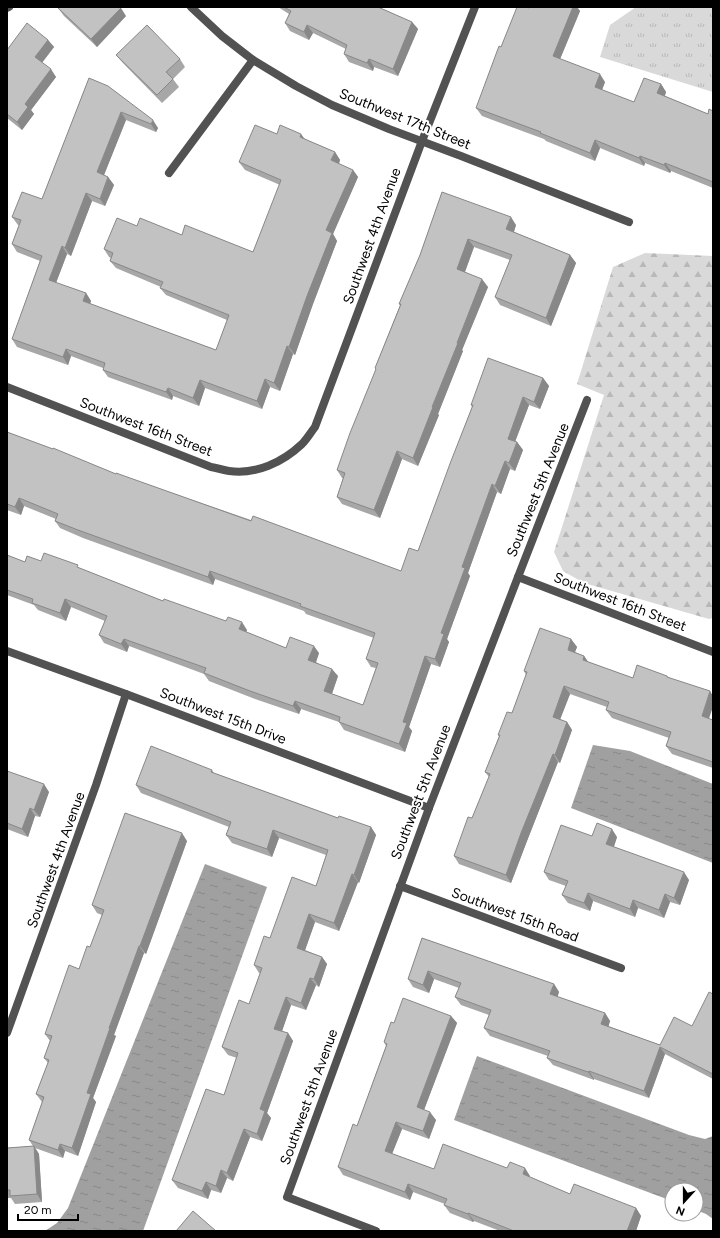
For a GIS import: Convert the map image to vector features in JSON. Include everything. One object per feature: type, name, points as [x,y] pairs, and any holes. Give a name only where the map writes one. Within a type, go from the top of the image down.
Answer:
[{"type":"street","name":"Southwest 17th Street","points":[[191,7],[222,36],[253,60],[296,86],[332,105],[389,129],[629,222]]},
{"type":"street","name":"Southwest 4th Avenue","points":[[278,462],[304,443],[315,427],[422,141],[475,7]]},
{"type":"street","points":[[170,173],[253,60]]},
{"type":"street","name":"Southwest 16th Street","points":[[7,387],[211,467],[231,471],[251,470],[270,466],[278,462]]},
{"type":"street","name":"Southwest 5th Avenue","points":[[376,1231],[287,1197],[429,808],[587,400]]},
{"type":"street","name":"Southwest 16th Street","points":[[518,577],[713,652]]},
{"type":"street","name":"Southwest 15th Drive","points":[[7,651],[429,808]]},
{"type":"street","name":"Southwest 4th Avenue","points":[[7,1033],[96,786],[126,694]]},
{"type":"street","name":"Southwest 15th Road","points":[[400,886],[621,968]]},
{"type":"green space","points":[[636,7],[713,7],[713,92],[600,57],[610,25]]},
{"type":"green space","points":[[645,253],[713,256],[713,618],[709,619],[584,583],[563,571],[554,552],[604,395],[577,384],[613,267]]},
{"type":"water","points":[[593,745],[630,751],[713,784],[713,863],[571,808]]},
{"type":"water","points":[[205,864],[267,887],[143,1231],[45,1231],[57,1223],[68,1208]]},
{"type":"water","points":[[477,1056],[689,1135],[705,1139],[713,1136],[713,1219],[704,1213],[704,1182],[664,1182],[664,1198],[454,1120]]},
{"type":"building","points":[[284,7],[378,7],[412,22],[393,69],[369,59],[367,63],[344,54],[347,45],[307,25],[304,32],[285,23],[291,11]]},
{"type":"building","points":[[517,7],[573,7],[553,56],[600,74],[595,87],[634,102],[644,78],[661,84],[657,93],[708,114],[709,109],[713,111],[713,182],[665,163],[664,165],[640,156],[639,158],[595,140],[590,153],[540,133],[541,132],[476,108],[499,46],[501,47]]},
{"type":"building","points":[[58,8],[121,8],[91,39]]},
{"type":"building","points":[[27,23],[48,40],[35,57],[51,69],[25,104],[28,107],[17,122],[7,114],[7,50]]},
{"type":"building","points":[[147,25],[180,59],[166,72],[173,79],[157,95],[116,55]]},
{"type":"building","points":[[89,78],[108,86],[153,120],[151,124],[121,112],[97,172],[108,177],[100,199],[86,193],[65,248],[62,246],[49,280],[86,293],[83,301],[216,350],[229,315],[160,288],[163,282],[110,261],[113,253],[104,249],[117,218],[137,226],[140,218],[182,235],[185,225],[253,252],[281,180],[239,162],[255,125],[277,134],[280,125],[301,134],[300,137],[335,152],[331,160],[353,170],[326,230],[332,233],[289,347],[287,346],[274,383],[265,379],[257,401],[200,380],[193,398],[168,388],[166,392],[103,370],[105,363],[66,349],[63,357],[12,339],[42,256],[12,244],[21,220],[12,217],[22,192],[42,199]]},
{"type":"building","points":[[442,192],[511,217],[506,229],[570,255],[546,318],[495,297],[512,255],[468,239],[457,269],[482,279],[413,458],[397,451],[374,510],[337,497],[345,473],[337,470],[350,433],[376,369],[375,368],[401,304],[399,304],[420,255]]},
{"type":"building","points":[[488,358],[543,378],[534,402],[523,397],[508,439],[517,442],[509,463],[505,461],[495,486],[492,484],[462,567],[465,568],[441,633],[444,634],[435,659],[425,656],[403,722],[407,723],[399,744],[339,722],[340,717],[295,701],[293,706],[204,673],[206,668],[124,639],[121,644],[99,635],[107,616],[65,599],[60,613],[32,603],[33,599],[7,590],[7,555],[25,562],[27,556],[41,561],[44,553],[78,565],[77,567],[163,601],[164,599],[226,621],[228,617],[242,622],[239,629],[286,648],[290,637],[314,646],[308,660],[332,669],[324,691],[363,705],[378,663],[366,659],[375,633],[210,571],[208,577],[78,530],[55,521],[58,514],[19,498],[15,507],[7,504],[7,432],[53,448],[116,474],[251,521],[253,516],[401,571],[409,548],[418,551],[473,405],[471,405]]},
{"type":"building","points":[[540,628],[571,639],[568,650],[584,656],[583,660],[633,678],[637,665],[667,677],[710,691],[702,716],[713,720],[713,762],[666,746],[671,732],[606,710],[609,702],[564,686],[553,717],[567,722],[555,755],[553,754],[521,833],[506,875],[454,856],[468,817],[472,818],[490,774],[485,772],[500,735],[498,735],[507,712],[512,713],[527,672],[524,671]]},
{"type":"building","points":[[151,746],[212,770],[211,772],[338,818],[339,816],[371,827],[354,875],[352,874],[334,923],[309,914],[297,948],[322,957],[314,979],[310,978],[301,1003],[286,997],[274,1029],[288,1033],[260,1109],[265,1111],[257,1134],[244,1129],[227,1173],[221,1170],[216,1186],[206,1182],[202,1191],[172,1180],[206,1089],[224,1095],[238,1053],[222,1047],[239,1000],[249,1004],[262,968],[254,965],[264,936],[270,938],[292,877],[316,886],[328,850],[273,830],[267,849],[226,835],[231,822],[136,785]]},
{"type":"building","points":[[7,771],[44,784],[34,810],[30,808],[22,829],[7,823]]},
{"type":"building","points":[[125,813],[182,833],[109,1028],[87,1093],[91,1094],[72,1148],[60,1144],[58,1150],[29,1140],[44,1097],[36,1094],[49,1060],[44,1058],[52,1036],[45,1034],[69,965],[79,969],[87,946],[90,947],[104,910],[92,905]]},
{"type":"building","points":[[597,823],[612,829],[606,844],[684,872],[674,898],[665,894],[659,910],[633,900],[630,909],[588,893],[584,903],[562,895],[568,881],[544,872],[561,825],[592,836]]},
{"type":"building","points":[[422,938],[554,984],[550,994],[605,1013],[601,1024],[660,1045],[674,1017],[692,1026],[709,992],[713,994],[713,1074],[660,1047],[644,1091],[589,1071],[588,1072],[547,1058],[550,1051],[484,1028],[491,1010],[455,997],[461,983],[428,971],[423,985],[408,979]]},
{"type":"building","points":[[403,998],[451,1016],[417,1107],[430,1112],[423,1131],[396,1122],[385,1151],[434,1169],[443,1144],[507,1168],[510,1162],[525,1168],[523,1174],[570,1194],[574,1184],[636,1208],[627,1231],[514,1231],[444,1205],[447,1199],[408,1184],[405,1192],[338,1167],[353,1124],[357,1126],[387,1044],[384,1042],[391,1022],[394,1023]]},
{"type":"building","points":[[34,1146],[37,1194],[10,1196],[10,1190],[7,1190],[7,1148]]},
{"type":"building","points":[[193,1211],[216,1231],[176,1231]]}]
